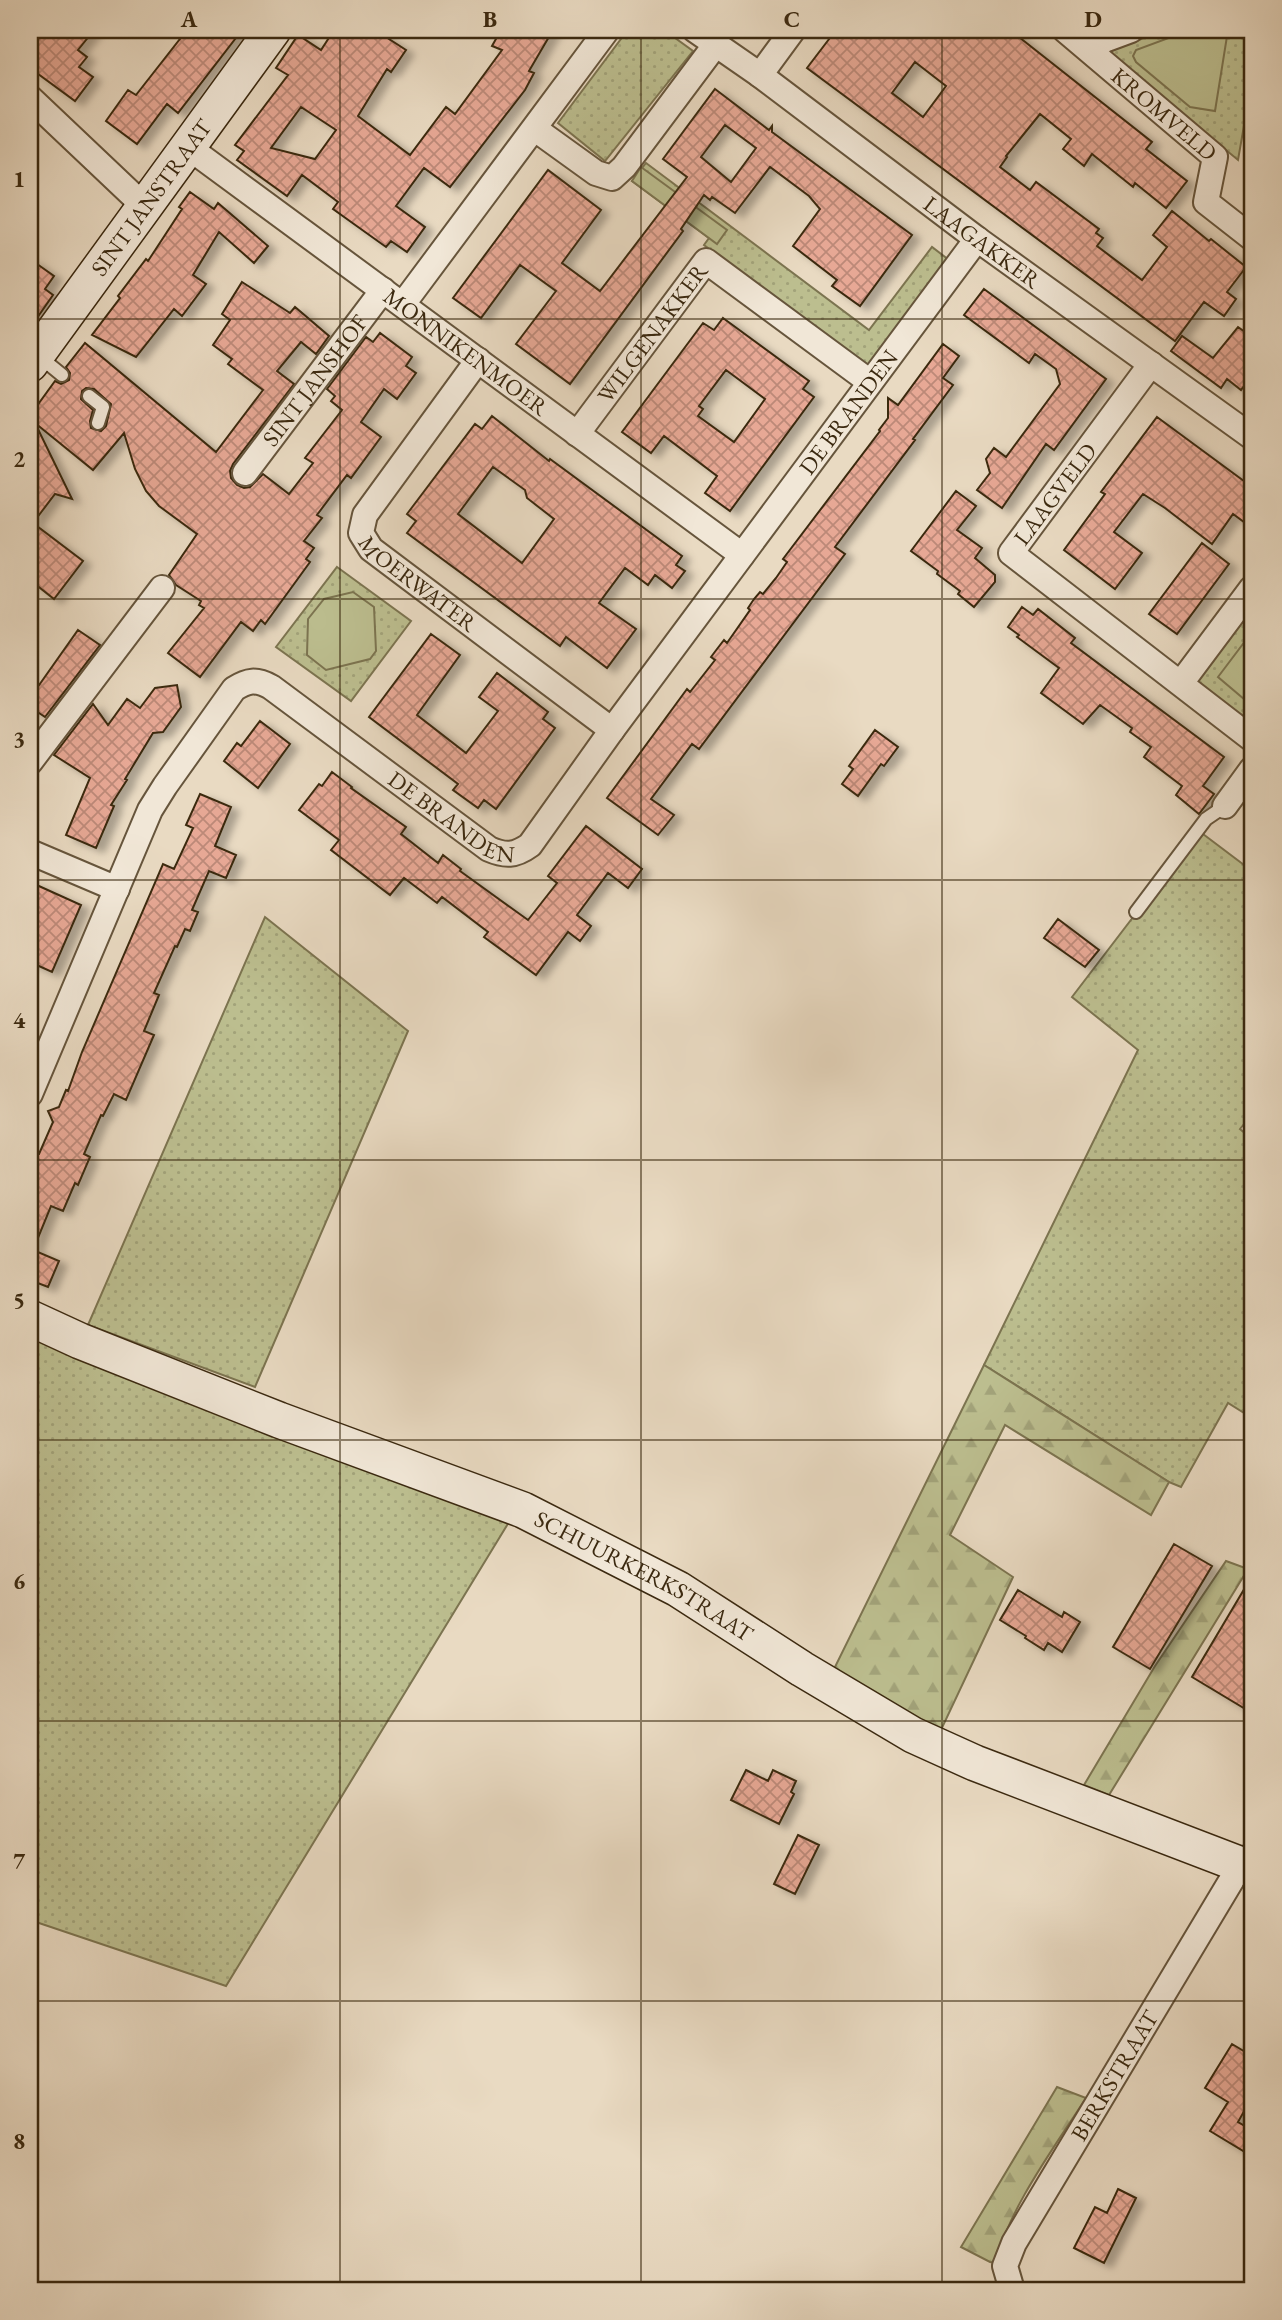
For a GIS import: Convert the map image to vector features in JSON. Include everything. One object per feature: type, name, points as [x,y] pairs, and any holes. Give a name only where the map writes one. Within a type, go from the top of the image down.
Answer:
[{"type":"street","name":"SINT JANSTRAAT","points":[[43,364],[144,206],[188,147],[242,62],[273,30]]},
{"type":"street","points":[[403,304],[607,30]]},
{"type":"street","points":[[760,75],[793,30]]},
{"type":"street","name":"KROMVELD","points":[[1065,30],[1092,50],[1215,157],[1206,202],[1252,238]]},
{"type":"street","points":[[1092,50],[1104,40],[1131,30]]},
{"type":"street","name":"LAAGAKKER","points":[[535,129],[596,173],[612,178],[624,167],[706,37],[976,239],[1252,437]]},
{"type":"street","points":[[30,98],[144,206]]},
{"type":"street","name":"MONNIKENMOER","points":[[188,147],[742,555]]},
{"type":"street","name":"DE BRANDEN","points":[[32,1085],[150,810],[234,689],[247,681],[259,680],[486,847],[503,855],[519,853],[530,845],[612,730],[976,239]]},
{"type":"street","name":"WILGENAKKER","points":[[577,434],[706,261],[870,382]]},
{"type":"street","name":"SINT JANSHOF","points":[[245,473],[383,290]]},
{"type":"street","name":"MOERWATER","points":[[478,360],[365,515],[360,533],[375,552],[612,730]]},
{"type":"street","name":"LAAGVELD","points":[[1151,364],[1011,553],[1252,739]]},
{"type":"street","points":[[30,762],[162,588]]},
{"type":"street","points":[[1181,683],[1252,588]]},
{"type":"street","points":[[1225,806],[1252,769]]},
{"type":"street","points":[[30,852],[117,889]]},
{"type":"street","name":"SCHUURKERKSTRAAT","points":[[30,1318],[80,1341],[279,1420],[523,1510],[678,1589],[802,1669],[913,1735],[975,1763],[1248,1860]]},
{"type":"street","name":"BERKSTRAAT","points":[[1012,2290],[1006,2266],[1014,2244],[1248,1860]]},
{"type":"lane","points":[[89,397],[103,407],[98,424]]},
{"type":"lane","points":[[1136,912],[1206,819],[1225,806]]},
{"type":"green space","points":[[630,30],[664,30],[693,51],[605,161],[558,123]]},
{"type":"green space","points":[[1164,30],[1252,30],[1252,80],[1238,160],[1108,52]]},
{"type":"green space","points":[[1190,30],[1228,30],[1215,111],[1190,107],[1136,62],[1133,56],[1136,50]]},
{"type":"green space","points":[[646,163],[869,330],[932,247],[949,260],[868,368],[704,245],[709,238],[632,181]]},
{"type":"green space","points":[[641,167],[727,230],[717,244],[632,181]]},
{"type":"green space","points":[[337,567],[411,621],[351,701],[276,647]]},
{"type":"green space","points":[[353,592],[374,607],[376,651],[370,659],[326,670],[307,655],[308,619],[324,599]]},
{"type":"green space","points":[[1252,603],[1252,726],[1195,681]]},
{"type":"green space","points":[[1252,632],[1252,705],[1251,705],[1218,677]]},
{"type":"green space","points":[[1199,831],[1252,871],[1252,1114],[1240,1129],[1252,1139],[1252,1418],[1228,1403],[1181,1487],[984,1365],[1138,1050],[1072,997]]},
{"type":"green space","points":[[265,917],[408,1031],[255,1387],[88,1325]]},
{"type":"green space","points":[[30,1334],[509,1522],[226,1986],[30,1920]]},
{"type":"green space","points":[[984,1365],[1169,1482],[1151,1515],[1005,1425],[950,1535],[1013,1577],[941,1730],[832,1673]]},
{"type":"green space","points":[[1226,1561],[1248,1569],[1109,1795],[1084,1785],[1155,1666]]},
{"type":"green space","points":[[1057,2087],[1086,2098],[1021,2200],[1002,2243],[997,2263],[990,2262],[961,2247]]},
{"type":"building","points":[[30,30],[94,30],[78,50],[87,57],[79,67],[93,77],[75,101],[30,68]]},
{"type":"building","points":[[187,30],[242,30],[178,113],[167,104],[137,144],[106,121],[128,90],[136,95]]},
{"type":"building","points":[[334,30],[375,30],[406,50],[391,72],[387,69],[358,116],[410,155],[446,107],[455,114],[502,50],[492,46],[501,30],[553,30],[529,71],[534,73],[525,90],[450,187],[424,168],[396,206],[425,227],[407,252],[391,241],[386,247],[333,209],[338,202],[302,175],[287,196],[237,160],[244,151],[235,145],[288,75],[276,68],[298,35],[321,50]],"holes":[[[301,107],[336,130],[315,159],[271,148]]]},
{"type":"building","points":[[836,30],[1010,30],[1152,142],[1146,149],[1187,181],[1166,208],[1135,183],[1133,187],[1092,154],[1084,166],[1063,149],[1071,139],[1040,114],[1000,167],[1030,190],[1036,182],[1099,229],[1096,233],[1103,238],[1097,246],[1142,280],[1167,247],[1153,235],[1172,211],[1246,267],[1227,292],[1236,299],[1224,316],[1204,302],[1175,341],[807,68]],"holes":[[[915,62],[946,86],[923,117],[892,93]]]},
{"type":"building","points":[[715,89],[769,130],[772,126],[772,132],[912,235],[860,306],[832,286],[837,280],[793,246],[820,209],[809,196],[770,167],[735,213],[712,197],[710,200],[704,195],[681,229],[683,231],[570,384],[516,344],[556,291],[520,265],[481,318],[453,298],[548,170],[601,210],[562,263],[600,291],[687,177],[663,159]],"holes":[[[725,125],[756,148],[731,182],[701,157]]]},
{"type":"building","points":[[190,192],[214,209],[218,203],[268,246],[254,263],[219,232],[193,275],[206,284],[182,316],[174,309],[136,357],[92,335],[146,259],[148,261]]},
{"type":"building","points":[[30,259],[54,276],[45,289],[53,295],[30,328]]},
{"type":"building","points":[[242,282],[290,313],[295,307],[329,336],[316,354],[301,342],[277,371],[294,384],[233,464],[231,478],[244,488],[250,487],[263,474],[289,494],[313,463],[305,458],[342,410],[331,401],[335,396],[327,389],[366,337],[373,342],[380,333],[412,357],[406,366],[416,373],[397,399],[384,389],[361,422],[381,437],[351,478],[347,475],[317,515],[322,518],[304,541],[314,548],[306,559],[310,562],[265,624],[261,620],[253,631],[241,622],[200,677],[168,653],[204,608],[199,605],[201,601],[176,585],[169,575],[197,534],[159,506],[146,491],[135,469],[124,433],[93,470],[35,423],[72,499],[55,494],[33,523],[83,561],[54,599],[30,580],[30,412],[31,414],[55,381],[61,384],[69,380],[70,373],[66,367],[85,343],[216,452],[263,390],[228,364],[232,359],[213,345],[230,320],[222,314]],"holes":[[[86,388],[94,389],[111,404],[106,426],[101,431],[91,428],[93,410],[81,399],[82,391]]]},
{"type":"building","points":[[984,289],[1106,379],[1054,450],[1046,444],[1002,508],[977,490],[990,473],[986,459],[994,448],[1006,457],[1060,384],[1056,369],[1035,354],[1029,363],[964,315]]},
{"type":"building","points":[[723,318],[809,381],[803,389],[814,397],[730,511],[705,493],[717,476],[664,436],[651,453],[622,432],[703,323],[714,330]],"holes":[[[726,370],[765,399],[734,442],[698,416],[703,409],[699,406]]]},
{"type":"building","points":[[1238,327],[1252,337],[1252,375],[1241,390],[1227,379],[1221,388],[1171,351],[1182,336],[1213,358]]},
{"type":"building","points":[[943,344],[959,356],[943,378],[953,385],[835,547],[845,554],[699,749],[692,744],[651,799],[674,815],[658,835],[607,798],[687,689],[690,692],[715,660],[711,657],[724,640],[727,643],[750,610],[748,608],[754,599],[760,592],[763,594],[776,578],[787,562],[783,559],[880,431],[888,418],[888,398],[898,405]]},
{"type":"building","points":[[492,416],[549,461],[550,459],[682,556],[676,565],[685,571],[672,588],[655,575],[648,585],[625,568],[599,603],[636,629],[607,668],[566,637],[560,646],[407,533],[416,521],[407,514],[475,424],[482,429]],"holes":[[[493,467],[525,490],[527,498],[554,519],[522,563],[458,514]]]},
{"type":"building","points":[[1157,417],[1252,487],[1252,528],[1233,514],[1212,544],[1143,494],[1114,532],[1142,553],[1115,589],[1064,550],[1105,494],[1101,492]]},
{"type":"building","points":[[956,491],[976,506],[957,530],[982,548],[975,558],[995,575],[995,582],[974,607],[958,594],[960,591],[937,574],[938,571],[911,551]]},
{"type":"building","points":[[1202,543],[1229,564],[1177,634],[1149,614]]},
{"type":"building","points":[[1022,607],[1033,615],[1038,609],[1075,638],[1071,643],[1224,757],[1203,786],[1214,794],[1199,814],[1176,795],[1182,786],[1144,757],[1151,747],[1130,732],[1132,728],[1100,705],[1083,724],[1041,693],[1059,668],[1017,637],[1019,635],[1008,627]]},
{"type":"building","points":[[78,630],[100,645],[45,717],[30,707],[30,684],[37,688]]},
{"type":"building","points":[[431,634],[460,655],[417,715],[466,753],[498,711],[479,697],[497,673],[548,712],[543,719],[555,728],[496,809],[484,800],[478,808],[453,790],[458,784],[369,717]]},
{"type":"building","points":[[177,685],[181,707],[163,732],[153,733],[125,779],[127,780],[111,805],[114,806],[96,848],[66,835],[90,778],[54,755],[93,704],[108,725],[127,699],[140,708],[155,688]]},
{"type":"building","points":[[260,721],[290,744],[258,788],[224,761],[237,743],[241,746]]},
{"type":"building","points":[[875,730],[898,747],[884,766],[881,764],[858,796],[842,784],[853,769],[849,766]]},
{"type":"building","points":[[332,772],[406,827],[401,834],[438,863],[443,855],[461,869],[460,871],[528,920],[557,883],[548,876],[586,826],[642,869],[628,888],[608,873],[577,915],[591,926],[580,941],[568,932],[536,975],[484,937],[488,932],[442,897],[437,903],[404,878],[390,895],[331,850],[339,840],[299,810]]},
{"type":"building","points":[[200,794],[231,807],[215,846],[236,855],[226,878],[209,871],[192,910],[198,912],[190,931],[185,929],[177,947],[175,946],[154,993],[159,995],[144,1031],[154,1035],[126,1100],[114,1094],[103,1116],[101,1115],[84,1154],[90,1157],[78,1185],[75,1183],[63,1211],[51,1206],[33,1250],[59,1261],[48,1287],[30,1280],[30,1174],[33,1167],[30,1155],[39,1154],[53,1122],[48,1111],[59,1107],[66,1090],[68,1091],[82,1052],[163,864],[174,869],[193,828],[186,825]]},
{"type":"building","points":[[30,882],[81,905],[52,972],[30,962]]},
{"type":"building","points":[[1058,919],[1099,950],[1085,967],[1044,938]]},
{"type":"building","points":[[1174,1544],[1212,1566],[1150,1669],[1113,1647]]},
{"type":"building","points":[[1252,1576],[1252,1713],[1192,1677]]},
{"type":"building","points":[[1018,1590],[1062,1617],[1064,1612],[1080,1622],[1062,1652],[1048,1643],[1044,1650],[1000,1620]]},
{"type":"building","points":[[746,1770],[768,1781],[773,1770],[796,1781],[791,1792],[794,1794],[779,1824],[731,1800]]},
{"type":"building","points":[[798,1835],[819,1845],[795,1894],[774,1884]]},
{"type":"building","points":[[1232,2044],[1252,2056],[1252,2097],[1238,2122],[1252,2130],[1252,2139],[1245,2152],[1210,2131],[1228,2102],[1205,2088]]},
{"type":"building","points":[[1118,2189],[1136,2198],[1104,2263],[1074,2248],[1095,2207],[1107,2213]]}]
